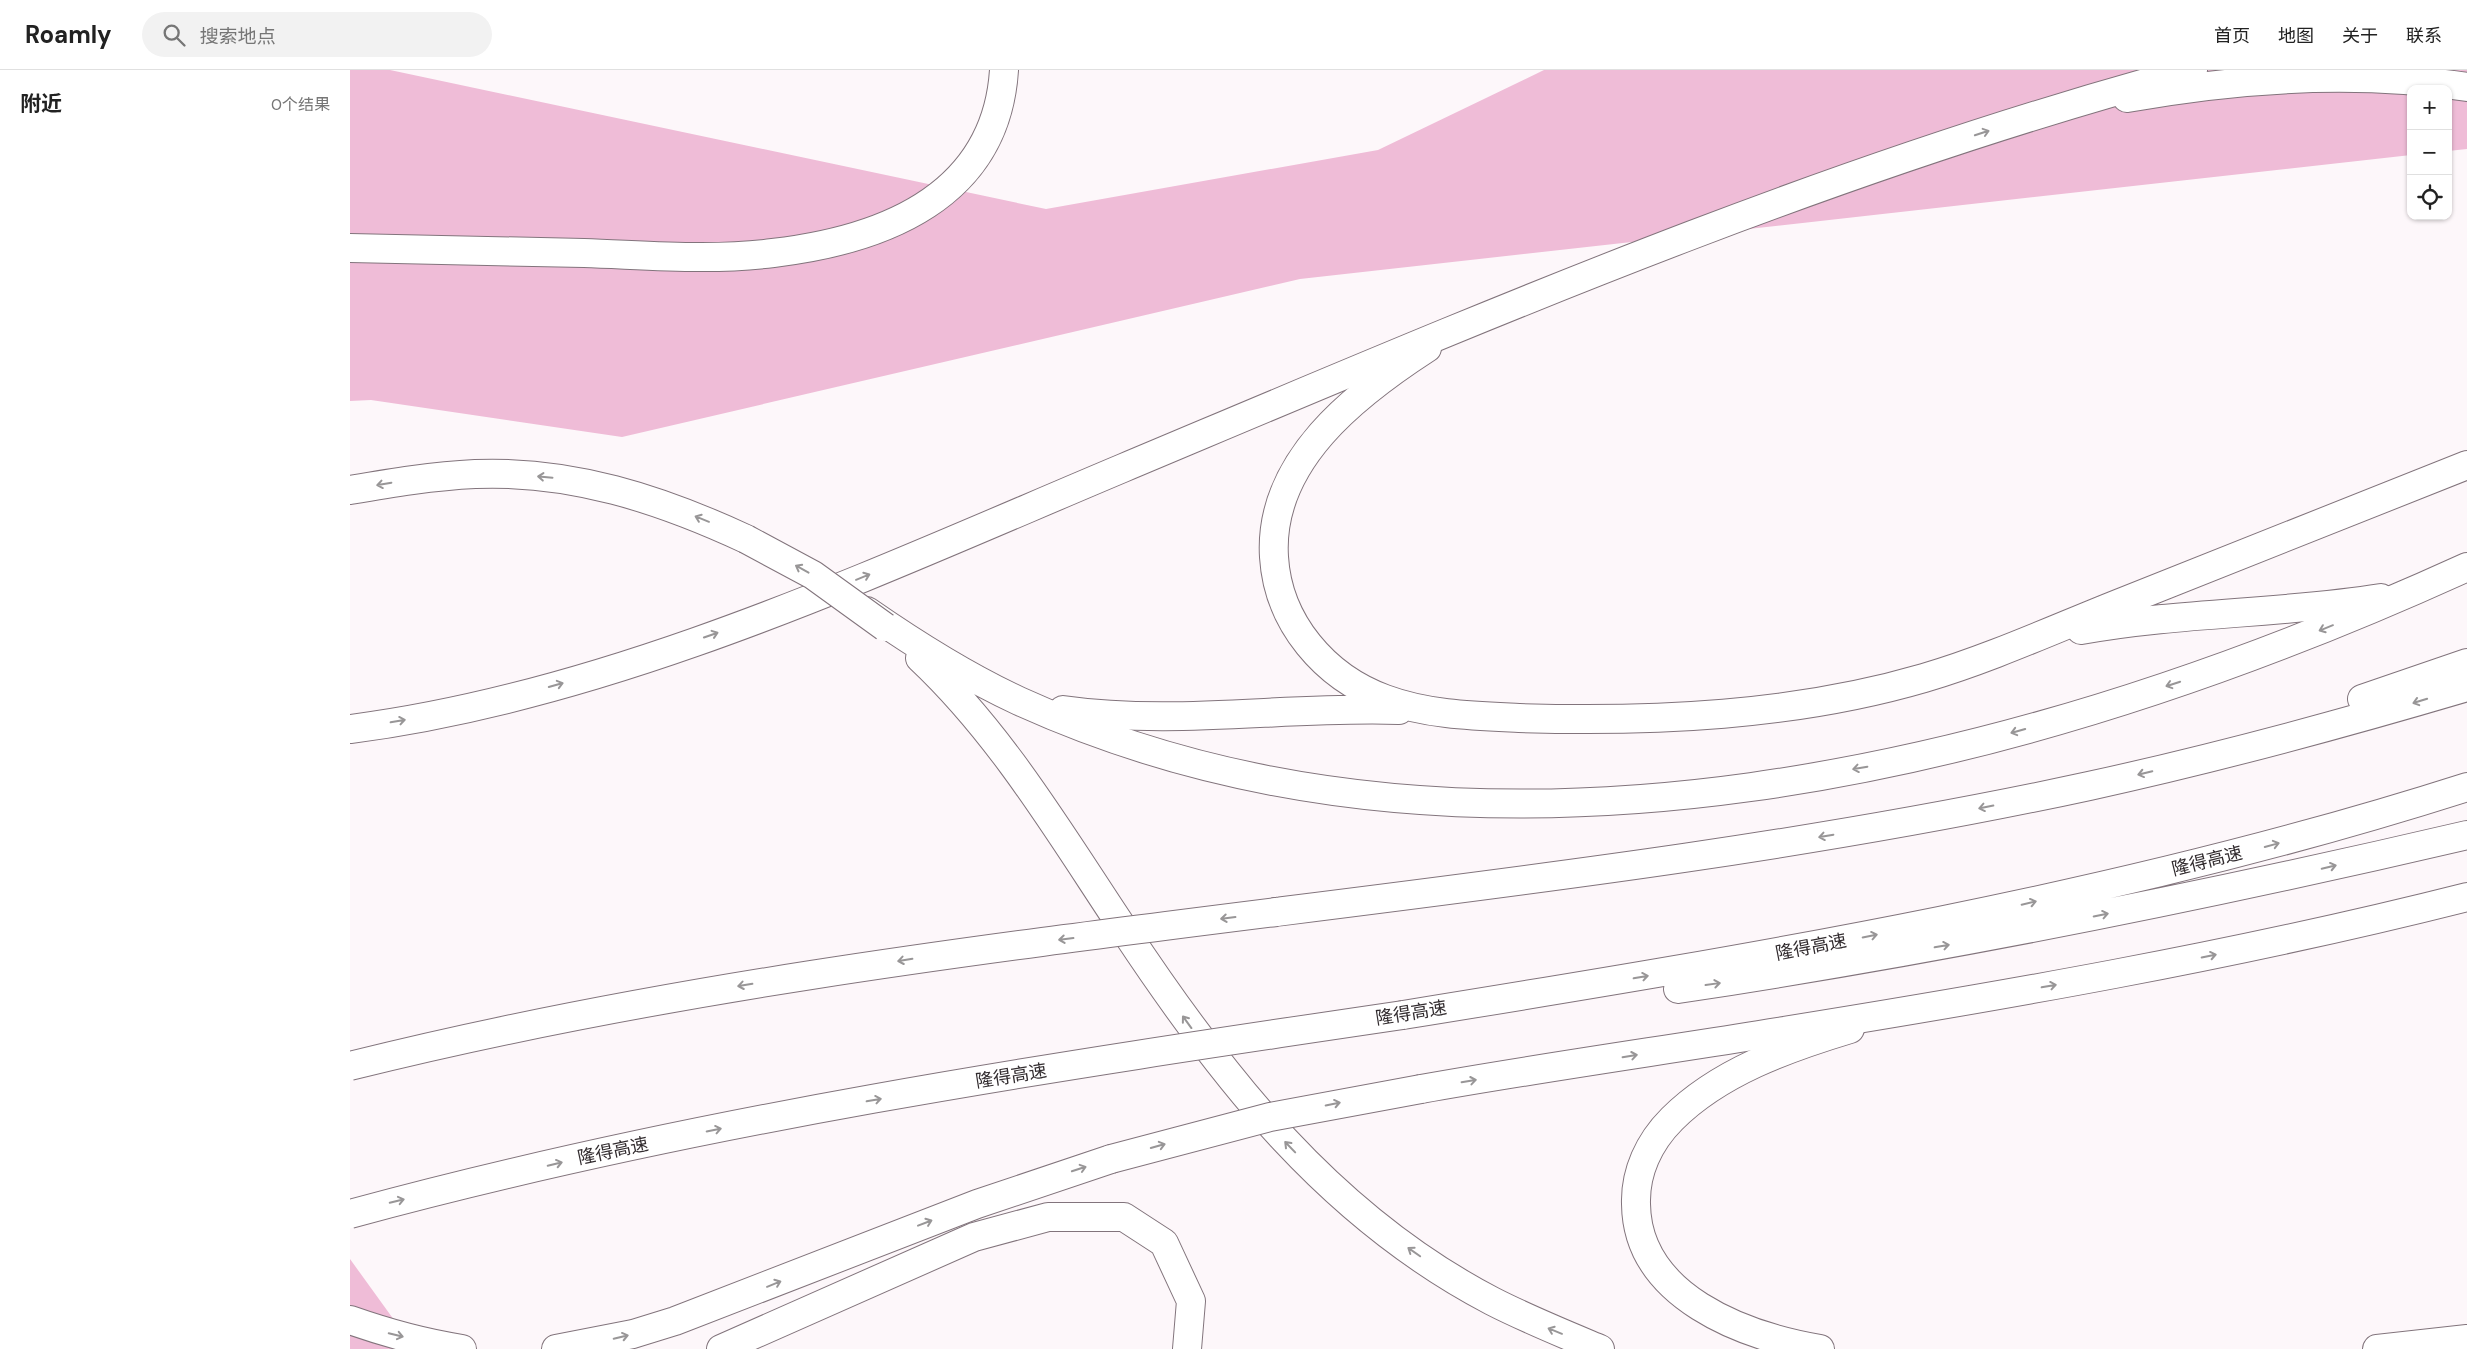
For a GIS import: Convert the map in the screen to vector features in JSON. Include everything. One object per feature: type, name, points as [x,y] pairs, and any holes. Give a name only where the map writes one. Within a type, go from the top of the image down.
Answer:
[{"type":"main road","points":[[350,248],[697,256],[772,254],[835,243],[886,227],[927,206],[958,180],[980,152],[995,120],[1003,88],[1004,70]]},
{"type":"main road","points":[[350,729],[423,717],[536,691],[715,633],[917,555],[1526,301],[1749,215],[1936,148],[2028,118],[2193,70]]},
{"type":"main road","points":[[2028,118],[2184,89],[2288,79],[2373,78],[2467,87]]},
{"type":"main road","points":[[1460,714],[1409,707],[1384,699],[1354,684],[1321,659],[1292,622],[1282,600],[1276,577],[1273,553],[1275,529],[1281,503],[1308,450],[1330,424],[1357,398],[1390,372],[1429,347],[1526,301]]},
{"type":"main road","points":[[1983,657],[2467,465]]},
{"type":"main road","points":[[350,490],[434,477],[475,474],[561,478],[606,486],[653,500],[703,519],[746,539],[813,575],[854,602],[885,626],[926,664],[988,733],[1044,808],[1195,1034],[1244,1096],[1302,1159],[1348,1202],[1439,1270],[1491,1300],[1547,1327],[1600,1349]]},
{"type":"main road","points":[[885,626],[959,670],[1017,700],[1078,726],[1144,749],[1212,768],[1285,783],[1360,793],[1439,800],[1522,803],[1637,798],[1696,793],[1788,781],[1884,764],[1982,741],[2084,713],[2188,679],[2296,640],[2467,567]]},
{"type":"main road","points":[[1017,700],[1058,710],[1120,716],[1184,717],[1361,710],[1545,719],[1695,715],[1829,699],[1894,686],[2046,638],[2111,625],[2324,606],[2407,594]]},
{"type":"main road","points":[[2185,763],[2265,733],[2467,663]]},
{"type":"main road","points":[[350,1066],[566,1017],[746,985],[924,957],[1578,874],[1803,840],[2006,803],[2185,763],[2362,718],[2467,687]]},
{"type":"main road","name":"隆得高速","points":[[350,1214],[555,1163],[768,1119],[1018,1075],[1403,1015],[1725,962],[1995,911],[2264,847],[2467,788]]},
{"type":"main road","points":[[1403,1015],[1536,1007],[1635,996],[1764,976],[1958,943],[2158,904],[2467,836]]},
{"type":"main road","points":[[1820,1349],[1770,1338],[1721,1319],[1685,1296],[1668,1280],[1650,1256],[1638,1224],[1637,1184],[1645,1158],[1660,1133],[1684,1108],[1718,1084],[1761,1061],[1816,1039],[1883,1020],[2288,939],[2467,897]]},
{"type":"main road","points":[[556,1349],[625,1336],[675,1321],[977,1204],[1111,1159],[1270,1118],[1421,1089],[2008,994]]},
{"type":"main road","points":[[721,1349],[974,1237],[1048,1217],[1124,1217],[1164,1243],[1191,1300],[1187,1349]]},
{"type":"main road","points":[[350,1320],[383,1332],[462,1349]]},
{"type":"main road","points":[[2377,1349],[2467,1339]]},
{"type":"shaded area","points":[[350,70],[390,70],[1046,209],[1378,150],[1544,70],[2467,70],[2467,149],[2452,151],[2452,85],[2407,85],[2407,155],[1300,279],[622,437],[371,400],[350,401]]},
{"type":"shaded area","points":[[350,1259],[415,1349],[350,1349]]}]
